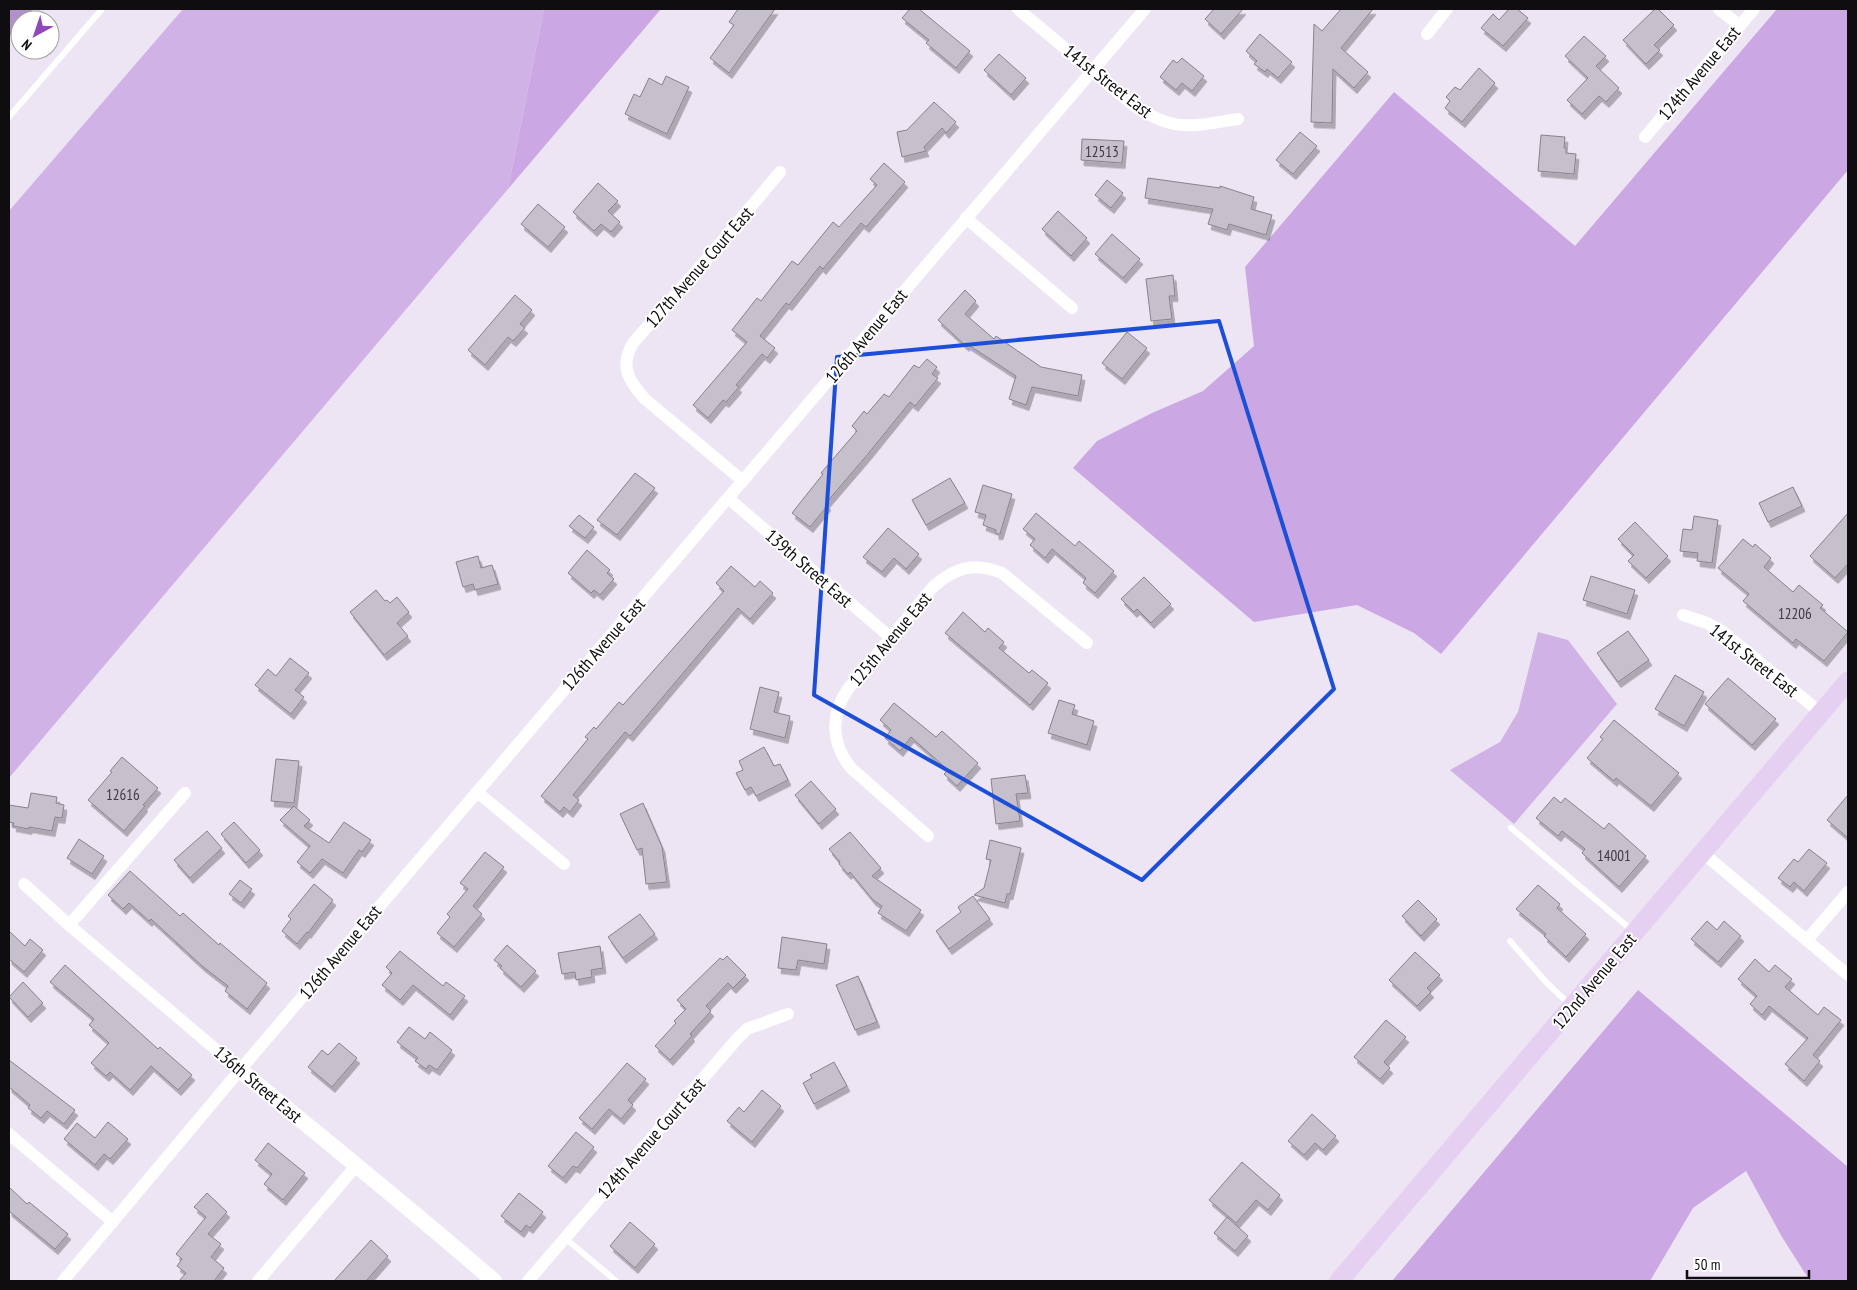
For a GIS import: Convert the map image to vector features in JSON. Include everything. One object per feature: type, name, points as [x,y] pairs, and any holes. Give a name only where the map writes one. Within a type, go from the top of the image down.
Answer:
[{"type":"main road","name":"122nd Avenue East","points":[[1339,1281],[1848,681]]},
{"type":"street","name":"141st Street East","points":[[1018,9],[1133,105],[1151,117],[1181,126],[1238,119]]},
{"type":"street","name":"126th Avenue East","points":[[63,1281],[240,1070],[1145,9]]},
{"type":"street","points":[[1427,34],[1447,9]]},
{"type":"street","points":[[1719,9],[1740,26]]},
{"type":"street","name":"124th Avenue East","points":[[1645,137],[1754,9]]},
{"type":"street","name":"127th Avenue Court East","points":[[743,481],[645,400],[628,377],[627,366],[629,350],[633,343],[780,172]]},
{"type":"street","points":[[966,218],[1072,308]]},
{"type":"street","name":"139th Street East","points":[[728,498],[890,637]]},
{"type":"street","name":"125th Avenue East","points":[[928,836],[851,768],[842,754],[834,732],[838,706],[848,689],[890,637],[934,586],[946,575],[966,567],[975,566],[994,570],[1015,581],[1087,642]]},
{"type":"street","name":"141st Street East","points":[[1683,615],[1707,622],[1722,631],[1821,713]]},
{"type":"street","points":[[477,792],[564,864]]},
{"type":"street","points":[[69,925],[185,793]]},
{"type":"street","points":[[1703,853],[1848,975]]},
{"type":"street","name":"136th Street East","points":[[24,884],[69,925],[240,1070],[429,1224],[494,1281]]},
{"type":"street","points":[[1807,940],[1848,892]]},
{"type":"street","name":"124th Avenue Court East","points":[[528,1281],[737,1039],[747,1030],[788,1014]]},
{"type":"street","points":[[9,1134],[113,1222]]},
{"type":"street","points":[[258,1281],[356,1166]]},
{"type":"lane","points":[[9,117],[102,9]]},
{"type":"lane","points":[[1511,828],[1635,933]]},
{"type":"lane","points":[[1510,941],[1546,982],[1572,1007]]},
{"type":"lane","points":[[565,1238],[616,1281]]},
{"type":"highlighted area","points":[[1219,321],[1334,689],[1142,880],[814,695],[837,357]]},
{"type":"shaded area","points":[[9,9],[33,9],[10,10],[9,37]]},
{"type":"shaded area","points":[[183,9],[544,9],[508,189],[9,778],[9,211]]},
{"type":"shaded area","points":[[544,9],[661,9],[508,189]]},
{"type":"shaded area","points":[[1777,9],[1848,9],[1848,170],[1441,654],[1414,633],[1357,605],[1254,622],[1073,468],[1097,441],[1152,413],[1203,391],[1254,346],[1245,267],[1394,92],[1575,246]]},
{"type":"shaded area","points":[[1538,632],[1568,640],[1617,704],[1514,824],[1450,770],[1500,742],[1518,712]]},
{"type":"shaded area","points":[[1638,990],[1848,1167],[1848,1281],[1810,1281],[1782,1237],[1746,1171],[1693,1208],[1650,1281],[1392,1281]]},
{"type":"building","points":[[738,9],[775,9],[729,73],[710,58],[734,25],[729,22]]},
{"type":"building","points":[[910,9],[919,9],[970,51],[956,68],[926,43],[929,40],[902,18]]},
{"type":"building","points":[[1214,9],[1243,9],[1221,34],[1205,19]]},
{"type":"building","points":[[1341,9],[1373,9],[1341,48],[1368,72],[1354,88],[1333,69],[1332,123],[1311,122],[1314,24],[1322,31]]},
{"type":"building","points":[[1509,9],[1517,9],[1528,18],[1503,46],[1481,28],[1493,14],[1499,20]]},
{"type":"building","points":[[1655,9],[1658,9],[1674,25],[1654,45],[1660,50],[1646,64],[1623,40]]},
{"type":"building","points":[[1260,34],[1292,62],[1278,78],[1267,69],[1265,72],[1254,64],[1257,61],[1246,51]]},
{"type":"building","points":[[1584,36],[1606,56],[1596,66],[1619,88],[1606,102],[1599,96],[1582,114],[1567,100],[1588,78],[1565,56]]},
{"type":"building","points":[[999,54],[1026,78],[1011,95],[984,70]]},
{"type":"building","points":[[1182,58],[1204,76],[1192,91],[1182,83],[1176,90],[1160,77],[1173,60],[1177,63]]},
{"type":"building","points":[[1479,68],[1495,83],[1462,122],[1445,108],[1450,101],[1446,97],[1455,87],[1460,90]]},
{"type":"building","points":[[666,76],[689,87],[667,134],[625,114],[634,94],[640,97],[649,78],[662,85]]},
{"type":"building","points":[[934,102],[956,122],[946,133],[942,128],[924,147],[926,151],[902,157],[897,132],[907,130]]},
{"type":"building","points":[[1300,132],[1317,146],[1293,174],[1276,160]]},
{"type":"building","points":[[1541,135],[1565,137],[1564,148],[1566,148],[1566,153],[1576,154],[1574,174],[1538,171]]},
{"type":"building","points":[[1082,139],[1124,141],[1122,163],[1081,160]]},
{"type":"building","points":[[884,163],[905,182],[866,227],[861,223],[823,269],[820,266],[789,305],[786,303],[760,336],[775,348],[767,358],[762,354],[736,385],[739,387],[726,402],[723,400],[708,418],[693,405],[747,342],[732,330],[757,298],[761,301],[792,261],[798,265],[833,222],[839,227],[877,185],[870,179]]},
{"type":"building","points":[[1148,178],[1220,188],[1220,186],[1254,197],[1251,209],[1272,215],[1266,235],[1229,224],[1227,230],[1208,224],[1213,209],[1145,198]]},
{"type":"building","points":[[1107,180],[1123,193],[1111,208],[1095,195]]},
{"type":"building","points":[[598,183],[618,201],[608,211],[620,222],[611,232],[601,224],[594,231],[573,212]]},
{"type":"building","points":[[538,204],[565,227],[548,247],[521,224]]},
{"type":"building","points":[[1058,211],[1087,238],[1071,256],[1042,229]]},
{"type":"building","points":[[1112,234],[1140,259],[1123,278],[1095,254]]},
{"type":"building","points":[[1173,275],[1175,296],[1169,296],[1172,319],[1151,321],[1146,279]]},
{"type":"building","points":[[965,290],[976,301],[965,314],[994,339],[996,336],[1041,367],[1082,375],[1078,396],[1032,387],[1026,405],[1009,399],[1016,376],[967,344],[966,346],[938,320]]},
{"type":"building","points":[[515,295],[532,310],[520,324],[525,328],[513,341],[508,337],[485,365],[468,350]]},
{"type":"building","points":[[1127,332],[1147,348],[1122,379],[1102,363]]},
{"type":"building","points":[[927,359],[937,367],[932,374],[938,378],[915,406],[910,402],[826,503],[828,505],[810,527],[792,513],[823,474],[821,473],[857,431],[852,426],[864,411],[867,414],[884,394],[889,397],[914,365],[919,368]]},
{"type":"building","points":[[635,473],[655,488],[617,535],[597,520]]},
{"type":"building","points":[[950,478],[965,503],[926,525],[912,500]]},
{"type":"building","points":[[983,485],[1012,494],[1000,534],[996,534],[996,530],[983,525],[986,515],[975,512]]},
{"type":"building","points":[[1793,487],[1802,506],[1768,522],[1759,503]]},
{"type":"building","points":[[1036,513],[1075,546],[1079,541],[1114,571],[1095,593],[1083,583],[1086,578],[1052,549],[1045,558],[1030,545],[1035,539],[1023,529]]},
{"type":"building","points":[[1848,513],[1848,564],[1835,578],[1810,556]]},
{"type":"building","points":[[579,515],[594,527],[585,538],[569,526]]},
{"type":"building","points":[[1694,516],[1718,520],[1712,563],[1697,561],[1698,553],[1680,551],[1683,529],[1692,530]]},
{"type":"building","points":[[1635,522],[1668,556],[1646,578],[1628,561],[1634,555],[1618,539]]},
{"type":"building","points":[[888,528],[919,554],[906,569],[894,558],[882,572],[863,557]]},
{"type":"building","points":[[1743,539],[1753,547],[1755,544],[1771,558],[1764,567],[1793,592],[1799,585],[1823,605],[1820,608],[1848,632],[1824,661],[1796,639],[1793,643],[1743,601],[1749,594],[1718,568]]},
{"type":"building","points":[[587,550],[610,570],[607,573],[614,579],[600,595],[594,590],[591,593],[568,573]]},
{"type":"building","points":[[478,556],[481,568],[492,565],[498,584],[475,590],[473,584],[463,587],[456,562]]},
{"type":"building","points":[[731,566],[755,587],[760,581],[773,593],[750,619],[738,608],[630,736],[625,732],[573,795],[579,800],[570,812],[564,807],[560,812],[541,796],[588,739],[585,737],[594,727],[596,729],[619,702],[623,705],[724,591],[716,583]]},
{"type":"building","points":[[1591,576],[1635,590],[1627,614],[1583,600]]},
{"type":"building","points":[[1144,577],[1171,604],[1151,623],[1137,609],[1134,612],[1121,599]]},
{"type":"building","points":[[376,590],[385,601],[387,600],[390,603],[397,597],[409,612],[397,623],[408,636],[384,655],[350,612]]},
{"type":"building","points":[[963,612],[985,632],[988,628],[1004,642],[999,648],[1029,673],[1032,670],[1048,683],[1030,705],[945,633]]},
{"type":"building","points":[[1628,631],[1649,660],[1618,682],[1597,653]]},
{"type":"building","points":[[290,658],[309,673],[295,690],[304,697],[291,714],[255,685],[268,669],[276,676]]},
{"type":"building","points":[[1675,675],[1704,692],[1684,726],[1655,709]]},
{"type":"building","points":[[1728,678],[1776,719],[1752,745],[1705,704]]},
{"type":"building","points":[[760,687],[779,692],[774,712],[790,716],[785,738],[750,729]]},
{"type":"building","points":[[1059,700],[1075,705],[1072,714],[1094,721],[1087,745],[1048,733]]},
{"type":"building","points":[[894,703],[936,737],[942,731],[978,763],[957,786],[944,774],[948,770],[911,737],[900,751],[885,738],[891,730],[880,720]]},
{"type":"building","points":[[1614,720],[1679,773],[1651,806],[1616,778],[1614,781],[1587,758],[1603,739],[1600,737]]},
{"type":"building","points":[[764,747],[774,766],[780,764],[788,780],[756,796],[751,787],[745,790],[736,773],[743,770],[739,761]]},
{"type":"building","points":[[122,757],[158,788],[124,831],[88,800]]},
{"type":"building","points":[[276,759],[299,761],[294,803],[271,801]]},
{"type":"building","points":[[1025,775],[1028,793],[1016,794],[1020,821],[996,824],[991,779]]},
{"type":"building","points":[[811,781],[836,809],[819,824],[795,795]]},
{"type":"building","points":[[31,793],[57,797],[56,803],[64,805],[62,818],[55,817],[52,831],[13,826],[14,823],[9,822],[9,805],[28,808]]},
{"type":"building","points":[[1848,795],[1848,838],[1827,820]]},
{"type":"building","points":[[1554,797],[1561,803],[1565,798],[1604,829],[1609,823],[1646,856],[1619,887],[1582,853],[1585,849],[1562,831],[1558,836],[1536,818]]},
{"type":"building","points":[[643,803],[662,847],[667,882],[646,884],[642,848],[637,850],[620,814]]},
{"type":"building","points":[[294,806],[310,820],[304,826],[329,843],[344,822],[371,840],[362,852],[359,850],[343,873],[322,859],[310,873],[297,862],[310,846],[280,820]]},
{"type":"building","points":[[234,822],[260,850],[246,863],[221,834]]},
{"type":"building","points":[[207,831],[222,848],[190,878],[174,860]]},
{"type":"building","points":[[850,832],[881,868],[872,876],[921,910],[906,931],[878,913],[882,906],[873,900],[850,872],[848,874],[829,849]]},
{"type":"building","points":[[79,839],[104,856],[92,874],[67,858]]},
{"type":"building","points":[[990,840],[1021,848],[1010,894],[1007,894],[1005,903],[974,895],[984,888],[991,860],[986,859]]},
{"type":"building","points":[[1809,849],[1827,863],[1804,891],[1794,882],[1790,887],[1778,878],[1794,859],[1798,862]]},
{"type":"building","points":[[485,852],[504,867],[473,906],[482,914],[454,947],[437,933],[450,917],[447,914],[468,889],[460,883]]},
{"type":"building","points":[[130,871],[180,916],[183,913],[219,945],[220,943],[267,983],[247,1009],[225,991],[228,986],[202,966],[151,919],[149,921],[129,903],[123,909],[108,895]]},
{"type":"building","points":[[240,880],[252,889],[241,903],[229,894]]},
{"type":"building","points":[[314,884],[333,900],[308,933],[297,944],[282,931],[291,919],[288,916]]},
{"type":"building","points":[[1538,885],[1560,904],[1557,908],[1586,934],[1566,957],[1544,936],[1546,934],[1516,909]]},
{"type":"building","points":[[973,896],[990,919],[949,949],[936,931],[961,912],[958,907]]},
{"type":"building","points":[[1418,900],[1437,919],[1421,936],[1402,916]]},
{"type":"building","points":[[640,914],[655,934],[623,958],[608,937]]},
{"type":"building","points":[[1707,921],[1717,930],[1724,921],[1741,936],[1718,962],[1691,939]]},
{"type":"building","points":[[9,931],[25,946],[30,939],[43,950],[24,972],[9,959]]},
{"type":"building","points":[[782,937],[827,944],[824,964],[798,960],[796,970],[778,968]]},
{"type":"building","points":[[507,945],[536,971],[521,987],[494,960]]},
{"type":"building","points":[[600,946],[603,968],[591,970],[592,977],[576,980],[575,972],[562,974],[558,953]]},
{"type":"building","points":[[400,951],[443,986],[446,982],[465,996],[450,1015],[413,985],[400,1000],[382,985],[392,973],[386,967]]},
{"type":"building","points":[[1415,952],[1440,975],[1427,988],[1431,992],[1417,1006],[1389,980]]},
{"type":"building","points":[[727,956],[746,975],[733,988],[728,983],[706,1006],[711,1011],[670,1060],[655,1046],[686,1009],[677,1000],[720,958],[723,960]]},
{"type":"building","points":[[1755,959],[1769,972],[1775,965],[1792,979],[1785,987],[1818,1015],[1824,1007],[1841,1020],[1813,1055],[1820,1061],[1804,1081],[1785,1064],[1808,1038],[1769,1006],[1762,1015],[1750,1004],[1757,996],[1738,979]]},
{"type":"building","points":[[65,965],[158,1049],[160,1047],[192,1075],[178,1090],[151,1066],[130,1090],[110,1072],[106,1076],[91,1063],[109,1043],[89,1025],[94,1019],[50,982]]},
{"type":"building","points":[[858,976],[877,1022],[855,1030],[836,985]]},
{"type":"building","points":[[23,982],[43,1003],[28,1017],[9,997]]},
{"type":"building","points":[[1386,1020],[1406,1037],[1384,1062],[1390,1068],[1380,1079],[1354,1057]]},
{"type":"building","points":[[409,1027],[425,1039],[430,1032],[452,1050],[437,1070],[429,1065],[426,1069],[415,1061],[418,1058],[397,1042]]},
{"type":"building","points":[[339,1043],[357,1058],[332,1087],[308,1067],[322,1050],[328,1055]]},
{"type":"building","points":[[9,1060],[75,1110],[64,1124],[47,1111],[41,1118],[28,1108],[30,1105],[9,1087]]},
{"type":"building","points":[[834,1062],[847,1086],[814,1104],[803,1083],[812,1078],[810,1075]]},
{"type":"building","points":[[627,1063],[646,1079],[628,1100],[633,1105],[621,1119],[609,1109],[592,1129],[579,1118]]},
{"type":"building","points":[[762,1090],[781,1106],[752,1142],[727,1121],[739,1107],[744,1112]]},
{"type":"building","points":[[1312,1114],[1336,1136],[1323,1150],[1315,1143],[1304,1155],[1288,1141]]},
{"type":"building","points":[[108,1122],[128,1139],[110,1159],[104,1154],[95,1165],[64,1139],[77,1123],[95,1138]]},
{"type":"building","points":[[576,1132],[594,1147],[577,1168],[573,1166],[563,1178],[548,1166]]},
{"type":"building","points":[[268,1143],[305,1173],[283,1200],[264,1184],[272,1174],[255,1160]]},
{"type":"building","points":[[1242,1162],[1280,1195],[1268,1210],[1256,1200],[1236,1223],[1209,1200]]},
{"type":"building","points":[[9,1187],[27,1204],[29,1202],[68,1234],[55,1249],[9,1211]]},
{"type":"building","points":[[207,1193],[227,1212],[208,1234],[221,1244],[211,1257],[224,1268],[214,1281],[179,1281],[186,1273],[177,1266],[182,1259],[176,1254],[206,1217],[194,1207]]},
{"type":"building","points":[[519,1193],[543,1212],[530,1228],[526,1225],[521,1232],[501,1216]]},
{"type":"building","points":[[1227,1217],[1248,1236],[1235,1251],[1214,1233]]},
{"type":"building","points":[[630,1222],[655,1244],[635,1268],[610,1246]]},
{"type":"building","points":[[371,1240],[388,1256],[366,1281],[334,1281]]}]
